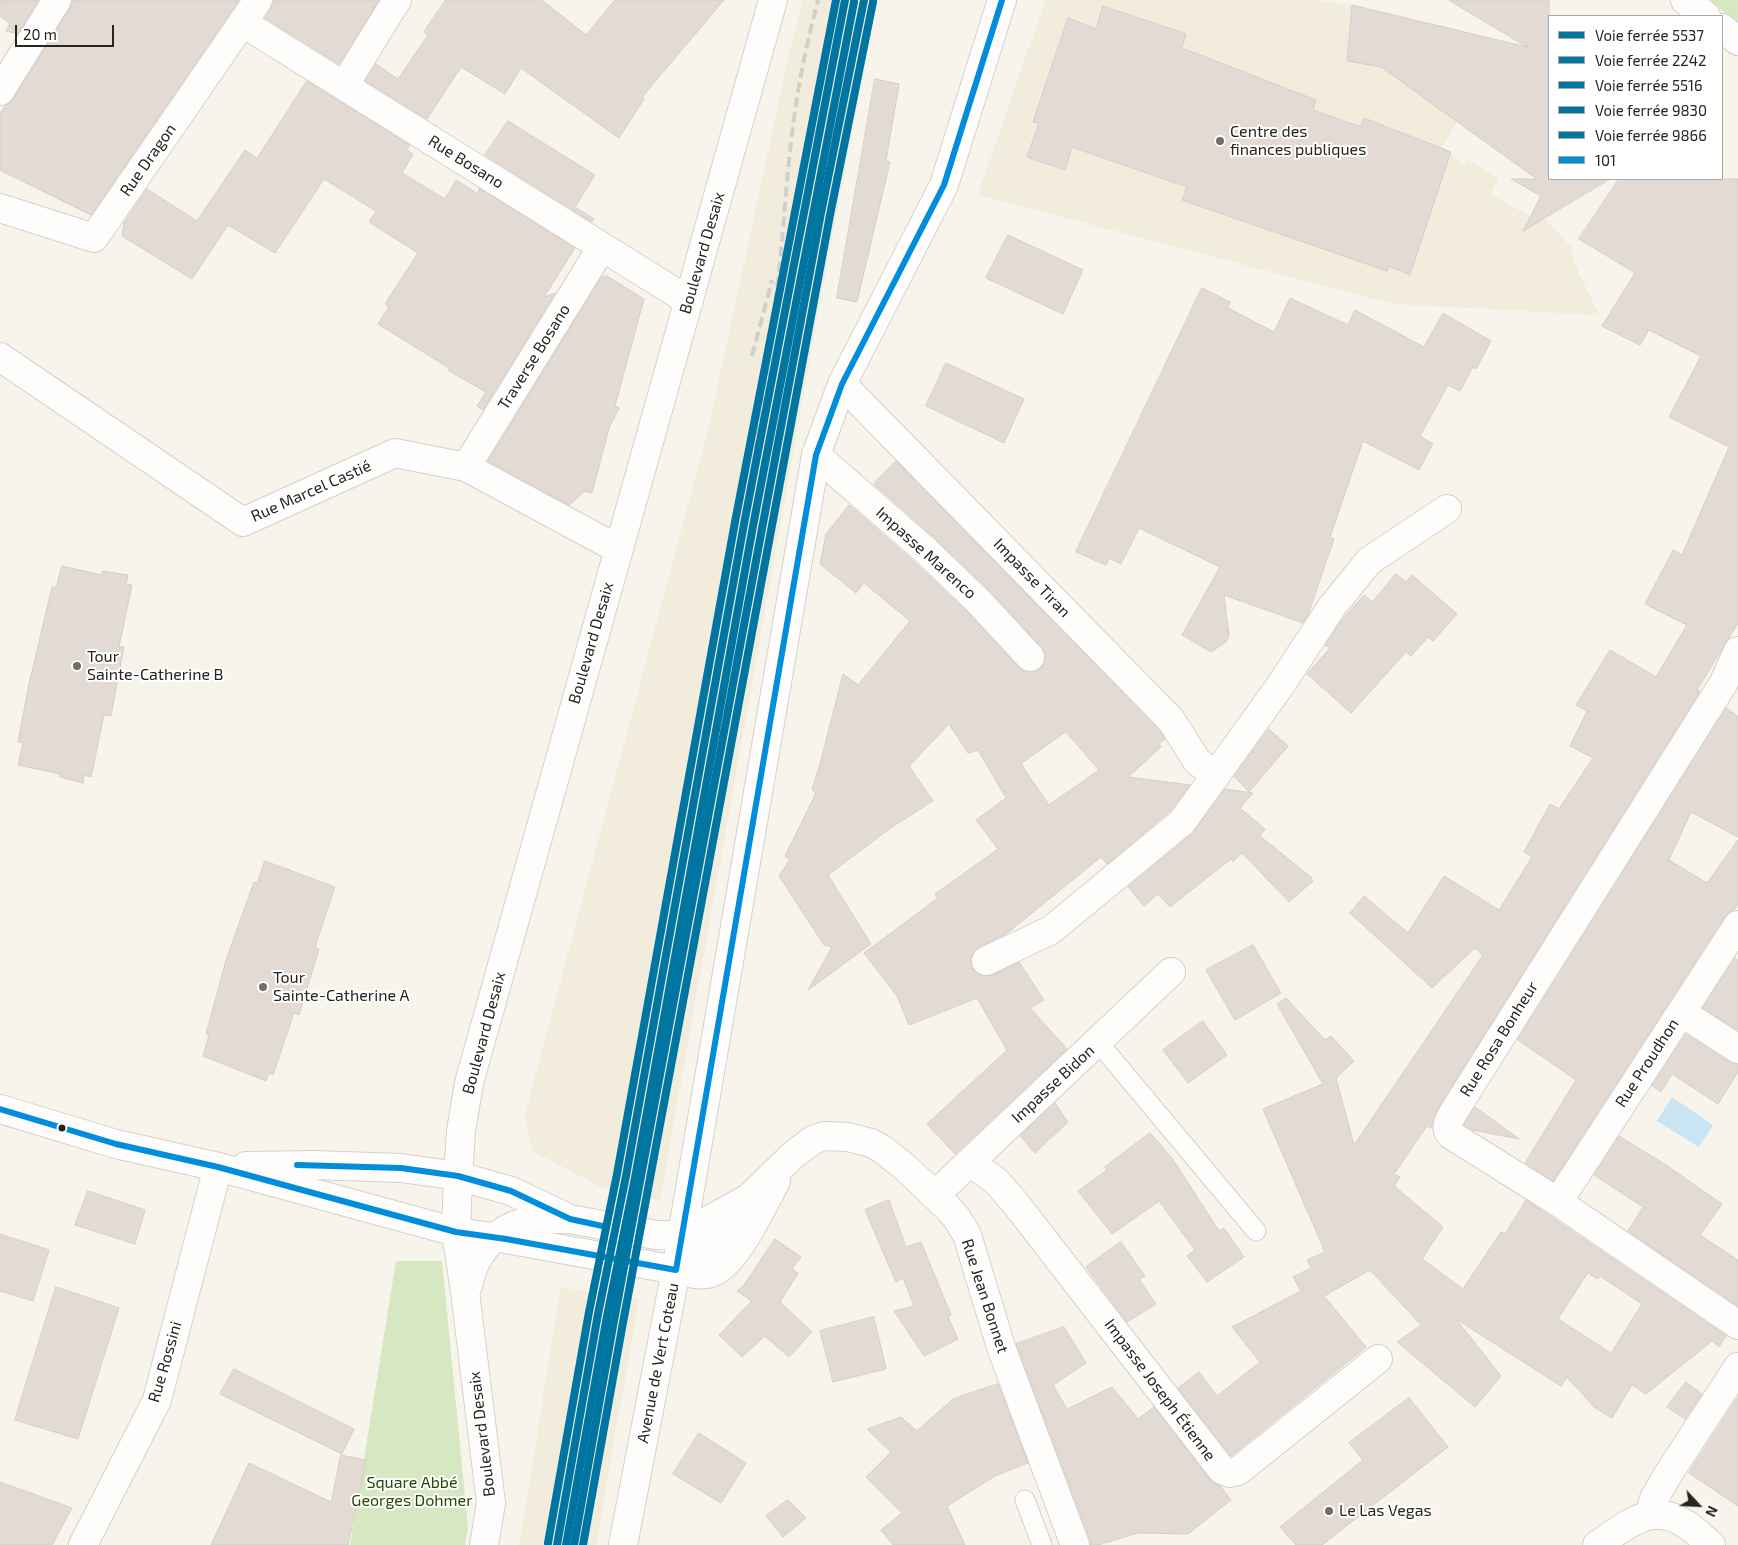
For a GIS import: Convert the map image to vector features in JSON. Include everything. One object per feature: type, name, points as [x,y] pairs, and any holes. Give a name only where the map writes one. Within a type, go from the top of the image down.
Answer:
[{"type":"street","points":[[0,91],[9,59],[57,0]]},
{"type":"street","name":"Rue Dragon","points":[[0,208],[94,238],[258,0]]},
{"type":"street","points":[[344,86],[397,0]]},
{"type":"street","name":"Boulevard Desaix","points":[[484,1545],[491,1503],[456,1232],[461,1131],[469,1083],[773,0]]},
{"type":"street","name":"Avenue de Vert Coteau","points":[[624,1545],[676,1270],[669,1235],[816,455],[842,384],[944,185],[1002,0]]},
{"type":"street","points":[[1684,0],[1705,15]]},
{"type":"street","name":"Rue Bosano","points":[[243,23],[689,301]]},
{"type":"street","points":[[1723,29],[1738,41]]},
{"type":"street","name":"Traverse Bosano","points":[[466,467],[602,247]]},
{"type":"street","name":"Rue Marcel Castié","points":[[0,357],[243,522],[395,453],[466,467],[618,549]]},
{"type":"street","name":"Impasse Tiran","points":[[842,384],[1171,720],[1196,760],[1216,776]]},
{"type":"street","name":"Impasse Marenco","points":[[816,455],[925,550],[979,602],[1030,657]]},
{"type":"street","points":[[986,961],[1051,930],[1182,822],[1280,686],[1331,608],[1369,561],[1447,509]]},
{"type":"street","name":"Rue Rosa Bonheur","points":[[1738,651],[1730,689],[1448,1121],[1447,1130],[1451,1136],[1558,1202],[1738,1325]]},
{"type":"street","name":"Rue Proudhon","points":[[1558,1202],[1738,925]]},
{"type":"street","name":"Impasse Bidon","points":[[935,1195],[1171,972]]},
{"type":"street","points":[[1681,1012],[1738,1049]]},
{"type":"street","points":[[0,1110],[116,1144],[218,1167],[456,1232],[676,1270]]},
{"type":"street","name":"Rue Jean Bonnet","points":[[676,1270],[725,1241],[749,1198],[803,1146],[813,1140],[824,1136],[848,1137],[870,1143],[882,1149],[935,1195],[956,1217],[967,1236],[1001,1347],[1075,1545]]},
{"type":"street","name":"Impasse Joseph Étienne","points":[[970,1162],[996,1181],[1016,1204],[1219,1468],[1226,1472],[1234,1473],[1242,1468],[1378,1359]]},
{"type":"street","points":[[218,1167],[314,1165],[401,1168],[458,1176],[511,1191],[570,1220],[669,1235]]},
{"type":"street","name":"Rue Jean Bonnet","points":[[676,1270],[698,1274],[710,1273],[720,1269],[728,1261],[756,1219],[784,1165]]},
{"type":"street","name":"Rue Rossini","points":[[83,1545],[157,1400],[218,1167]]},
{"type":"street","name":"Rue Jean Bonnet","points":[[669,1235],[749,1198]]},
{"type":"street","name":"Boulevard Desaix","points":[[465,1292],[478,1258],[494,1238],[518,1224],[542,1219],[570,1220]]},
{"type":"street","points":[[1649,1515],[1654,1499],[1666,1476],[1738,1367]]},
{"type":"street","points":[[1597,1545],[1636,1519],[1649,1515],[1670,1517],[1680,1521],[1711,1545]]},
{"type":"lane","points":[[1098,1042],[1256,1231]]},
{"type":"lane","points":[[1025,1500],[1042,1545]]},
{"type":"shaded area","points":[[803,0],[877,0],[823,286],[660,1200],[601,1187],[532,1151],[525,1114],[709,426],[788,58]]},
{"type":"shaded area","points":[[1045,0],[1317,0],[1352,5],[1347,61],[1380,67],[1457,121],[1442,147],[1464,164],[1468,159],[1499,178],[1490,194],[1539,221],[1544,218],[1573,249],[1572,258],[1599,315],[1393,304],[978,195]]},
{"type":"shaded area","points":[[561,1287],[639,1299],[596,1545],[519,1545]]},
{"type":"green space","points":[[1710,0],[1738,0],[1738,24]]},
{"type":"green space","name":"Square Abbé Georges Dohmer","points":[[396,1261],[442,1261],[468,1527],[465,1545],[350,1545]]},
{"type":"water","points":[[1672,1097],[1713,1125],[1699,1147],[1657,1121]]},
{"type":"building","points":[[0,0],[39,0],[18,34],[6,31],[10,23],[0,16]]},
{"type":"building","points":[[73,0],[239,0],[91,215],[0,170],[0,113],[13,99],[70,8]]},
{"type":"building","points":[[273,0],[379,0],[339,64],[265,18]]},
{"type":"building","points":[[446,0],[542,0],[586,35],[615,0],[724,0],[642,97],[644,99],[619,138],[521,68],[505,94],[461,67],[427,119],[365,81],[376,64],[398,79],[428,35],[424,32]]},
{"type":"building","points":[[1449,0],[1549,0],[1548,180],[1608,180],[1523,231],[1541,196],[1511,179],[1537,179],[1381,67],[1347,61],[1352,5],[1527,47]]},
{"type":"building","name":"Centre des finances publiques","points":[[1103,6],[1186,34],[1182,48],[1316,100],[1313,110],[1361,127],[1364,118],[1451,152],[1410,275],[1389,266],[1387,271],[1182,200],[1187,187],[1072,147],[1065,170],[1027,157],[1039,123],[1033,122],[1068,18],[1096,29]]},
{"type":"building","points":[[875,79],[899,84],[886,161],[890,162],[857,302],[837,298]]},
{"type":"building","points":[[307,81],[410,145],[407,150],[413,154],[402,173],[445,199],[456,180],[478,194],[479,188],[575,248],[544,297],[555,293],[483,410],[477,406],[486,392],[449,371],[449,368],[378,324],[389,307],[385,304],[418,253],[369,222],[376,211],[324,179],[275,253],[228,225],[192,279],[122,236],[124,223],[147,189],[197,221],[245,150],[257,158]]},
{"type":"building","points":[[508,121],[595,175],[575,207],[594,219],[592,222],[485,155]]},
{"type":"building","points":[[1738,179],[1738,623],[1697,690],[1700,691],[1440,1105],[1431,1128],[1427,1126],[1394,1174],[1400,1177],[1394,1186],[1443,1227],[1422,1259],[1463,1289],[1501,1232],[1505,1234],[1526,1200],[1726,1336],[1719,1347],[1712,1341],[1646,1394],[1632,1385],[1612,1418],[1594,1407],[1567,1377],[1561,1386],[1456,1319],[1501,1376],[1475,1407],[1397,1342],[1421,1325],[1370,1270],[1324,1296],[1366,1347],[1231,1456],[1178,1388],[1199,1372],[1217,1396],[1260,1362],[1232,1327],[1301,1291],[1293,1277],[1311,1268],[1307,1260],[1325,1252],[1263,1109],[1323,1084],[1277,1004],[1286,998],[1325,1040],[1331,1036],[1354,1061],[1336,1078],[1354,1145],[1483,955],[1475,948],[1432,988],[1350,913],[1364,896],[1408,933],[1444,876],[1499,910],[1532,857],[1524,852],[1550,804],[1559,809],[1593,758],[1570,746],[1587,711],[1576,705],[1610,650],[1656,677],[1687,625],[1645,604],[1673,550],[1682,555],[1729,447],[1669,417],[1701,356],[1649,330],[1640,345],[1602,326],[1635,273],[1579,239],[1618,180]],"holes":[[[1588,1273],[1598,1279],[1600,1276],[1642,1304],[1611,1353],[1558,1319]]]},
{"type":"building","points":[[1008,235],[1083,270],[1063,314],[986,278]]},
{"type":"building","points":[[607,276],[644,299],[615,406],[619,408],[609,428],[592,493],[585,491],[569,505],[488,461],[601,278]]},
{"type":"building","points":[[1202,288],[1230,302],[1228,308],[1274,332],[1290,298],[1348,325],[1355,310],[1424,347],[1443,313],[1491,341],[1476,369],[1473,367],[1460,391],[1448,385],[1420,436],[1433,444],[1419,470],[1363,441],[1330,537],[1334,539],[1308,615],[1303,623],[1224,595],[1229,636],[1226,642],[1211,652],[1182,635],[1220,567],[1139,528],[1121,564],[1109,558],[1106,565],[1076,552]]},
{"type":"building","points":[[946,363],[1024,399],[1004,443],[926,406]]},
{"type":"building","points":[[896,461],[1159,730],[1165,739],[1159,744],[1161,747],[1128,777],[1190,785],[1170,811],[1107,864],[1101,857],[1006,934],[979,947],[973,953],[970,960],[972,968],[978,974],[984,976],[993,975],[1019,962],[1044,1000],[1030,1008],[1067,1049],[955,1154],[927,1124],[1007,1050],[977,998],[909,1025],[897,996],[864,953],[938,898],[935,894],[998,849],[976,820],[1006,798],[978,750],[968,753],[949,724],[909,766],[933,801],[892,827],[828,875],[871,944],[808,990],[832,947],[824,945],[779,876],[790,859],[785,856],[816,793],[812,790],[843,674],[858,685],[910,621],[864,583],[856,593],[820,564],[826,534],[849,505],[968,613],[1019,668],[1026,672],[1034,672],[1041,668],[1045,661],[1045,653],[1041,646],[990,591],[935,538],[874,484]],"holes":[[[1066,732],[1099,770],[1049,805],[1021,764]]]},
{"type":"building","name":"Tour Sainte-Catherine B","points":[[62,566],[102,575],[103,571],[128,575],[126,584],[132,585],[119,647],[124,647],[111,716],[104,715],[91,777],[84,775],[83,783],[60,777],[60,774],[18,765],[23,743],[18,742],[29,684],[52,587],[56,587]]},
{"type":"building","points":[[1396,574],[1406,582],[1412,575],[1457,614],[1433,641],[1428,637],[1411,656],[1406,652],[1351,713],[1307,674],[1330,648],[1325,645],[1342,620],[1364,595],[1372,602]]},
{"type":"building","points":[[1726,708],[1738,716],[1738,837],[1691,812],[1669,860],[1707,883],[1738,840],[1738,904],[1734,910],[1725,916],[1553,1181],[1525,1163],[1576,1080],[1518,1040]]},
{"type":"building","points":[[1269,729],[1288,746],[1249,792],[1234,776]]},
{"type":"building","points":[[1225,789],[1253,793],[1240,808],[1265,829],[1260,836],[1312,878],[1310,879],[1313,881],[1289,902],[1242,853],[1233,862],[1231,859],[1170,907],[1158,894],[1144,906],[1128,887],[1192,834]]},
{"type":"building","name":"Tour Sainte-Catherine A","points":[[265,861],[335,887],[315,947],[319,949],[299,1015],[294,1013],[273,1075],[269,1073],[266,1081],[203,1056],[209,1035],[206,1034],[226,960],[254,882],[257,883]]},
{"type":"building","points":[[1253,945],[1281,993],[1235,1020],[1206,970]]},
{"type":"building","points":[[1735,958],[1738,960],[1738,1030],[1703,1008]]},
{"type":"building","points":[[1203,1021],[1227,1055],[1188,1083],[1163,1050]]},
{"type":"building","points":[[1686,1034],[1729,1062],[1738,1064],[1738,1072],[1718,1104],[1672,1074],[1661,1092],[1652,1086]]},
{"type":"building","points":[[1055,1103],[1068,1122],[1035,1153],[1020,1136]]},
{"type":"building","points":[[1475,1107],[1519,1139],[1472,1130],[1464,1125]]},
{"type":"building","points":[[1150,1133],[1172,1158],[1219,1231],[1224,1228],[1244,1257],[1207,1282],[1187,1256],[1195,1250],[1159,1201],[1112,1234],[1078,1191],[1107,1170],[1105,1167]]},
{"type":"building","points":[[1619,1136],[1666,1165],[1722,1204],[1700,1235],[1738,1260],[1738,1306],[1628,1231],[1643,1207],[1594,1175]]},
{"type":"building","points":[[88,1191],[145,1210],[135,1244],[75,1225]]},
{"type":"building","points":[[889,1200],[906,1247],[921,1242],[951,1315],[948,1317],[958,1339],[924,1356],[894,1311],[914,1306],[903,1278],[896,1282],[865,1210]]},
{"type":"building","points":[[0,1234],[49,1250],[33,1301],[0,1291]]},
{"type":"building","points":[[775,1239],[801,1257],[792,1269],[798,1273],[780,1302],[812,1332],[789,1357],[765,1336],[742,1357],[719,1335],[752,1301],[737,1291],[744,1285]]},
{"type":"building","points":[[1121,1242],[1145,1276],[1139,1279],[1156,1304],[1127,1322],[1086,1267]]},
{"type":"building","points":[[56,1287],[119,1308],[78,1439],[15,1420]]},
{"type":"building","points":[[874,1317],[886,1369],[833,1382],[820,1331]]},
{"type":"building","points":[[1064,1327],[1086,1363],[1053,1385],[1067,1409],[1112,1387],[1138,1419],[1154,1407],[1210,1480],[1220,1486],[1231,1500],[1188,1534],[1138,1533],[1098,1545],[1090,1545],[1090,1540],[1016,1344]]},
{"type":"building","points":[[234,1369],[354,1429],[342,1454],[220,1394]]},
{"type":"building","points":[[1686,1382],[1702,1394],[1685,1419],[1667,1407]]},
{"type":"building","points":[[998,1384],[1028,1463],[995,1476],[947,1506],[965,1545],[893,1545],[881,1530],[902,1513],[866,1477],[891,1452],[867,1429],[901,1417],[917,1431],[953,1399]]},
{"type":"building","points":[[1738,1397],[1738,1506],[1689,1473]]},
{"type":"building","points":[[1409,1398],[1448,1447],[1322,1545],[1296,1545],[1280,1527],[1363,1460],[1349,1443]]},
{"type":"building","points":[[699,1433],[746,1463],[721,1503],[673,1474]]},
{"type":"building","points":[[341,1455],[366,1460],[348,1545],[211,1545],[249,1463],[331,1502]]},
{"type":"building","points":[[0,1482],[72,1508],[52,1545],[0,1545]]},
{"type":"building","points":[[788,1500],[806,1518],[783,1537],[766,1516]]},
{"type":"railway","points":[[744,524],[770,347],[796,104],[818,0]]},
{"type":"railway","points":[[752,356],[772,280]]},
{"type":"rail line","name":"9866","points":[[548,1543],[735,522],[836,0]]},
{"type":"rail line","name":"2242","points":[[557,1545],[744,524],[845,0]]},
{"type":"rail line","name":"5537","points":[[574,1545],[613,1326],[821,213],[864,0]]},
{"type":"rail line","name":"5516","points":[[566,1545],[607,1316],[635,1178],[753,526],[854,2]]},
{"type":"rail line","name":"9830","points":[[583,1545],[830,215],[873,2]]},
{"type":"transit line","name":"101","points":[[0,1109],[116,1144],[218,1167],[456,1232],[506,1239],[676,1270],[816,455],[842,384],[944,185],[1002,0]]},
{"type":"transit line","name":"101","points":[[297,1165],[401,1168],[458,1176],[511,1191],[570,1219],[607,1227]]},
{"type":"place","name":"Centre des finances publiques","points":[[1220,141]]},
{"type":"place","name":"Tour Sainte-Catherine B","points":[[77,666]]},
{"type":"place","name":"Tour Sainte-Catherine A","points":[[263,987]]},
{"type":"place","name":"Le Las Vegas","points":[[1329,1511]]}]
